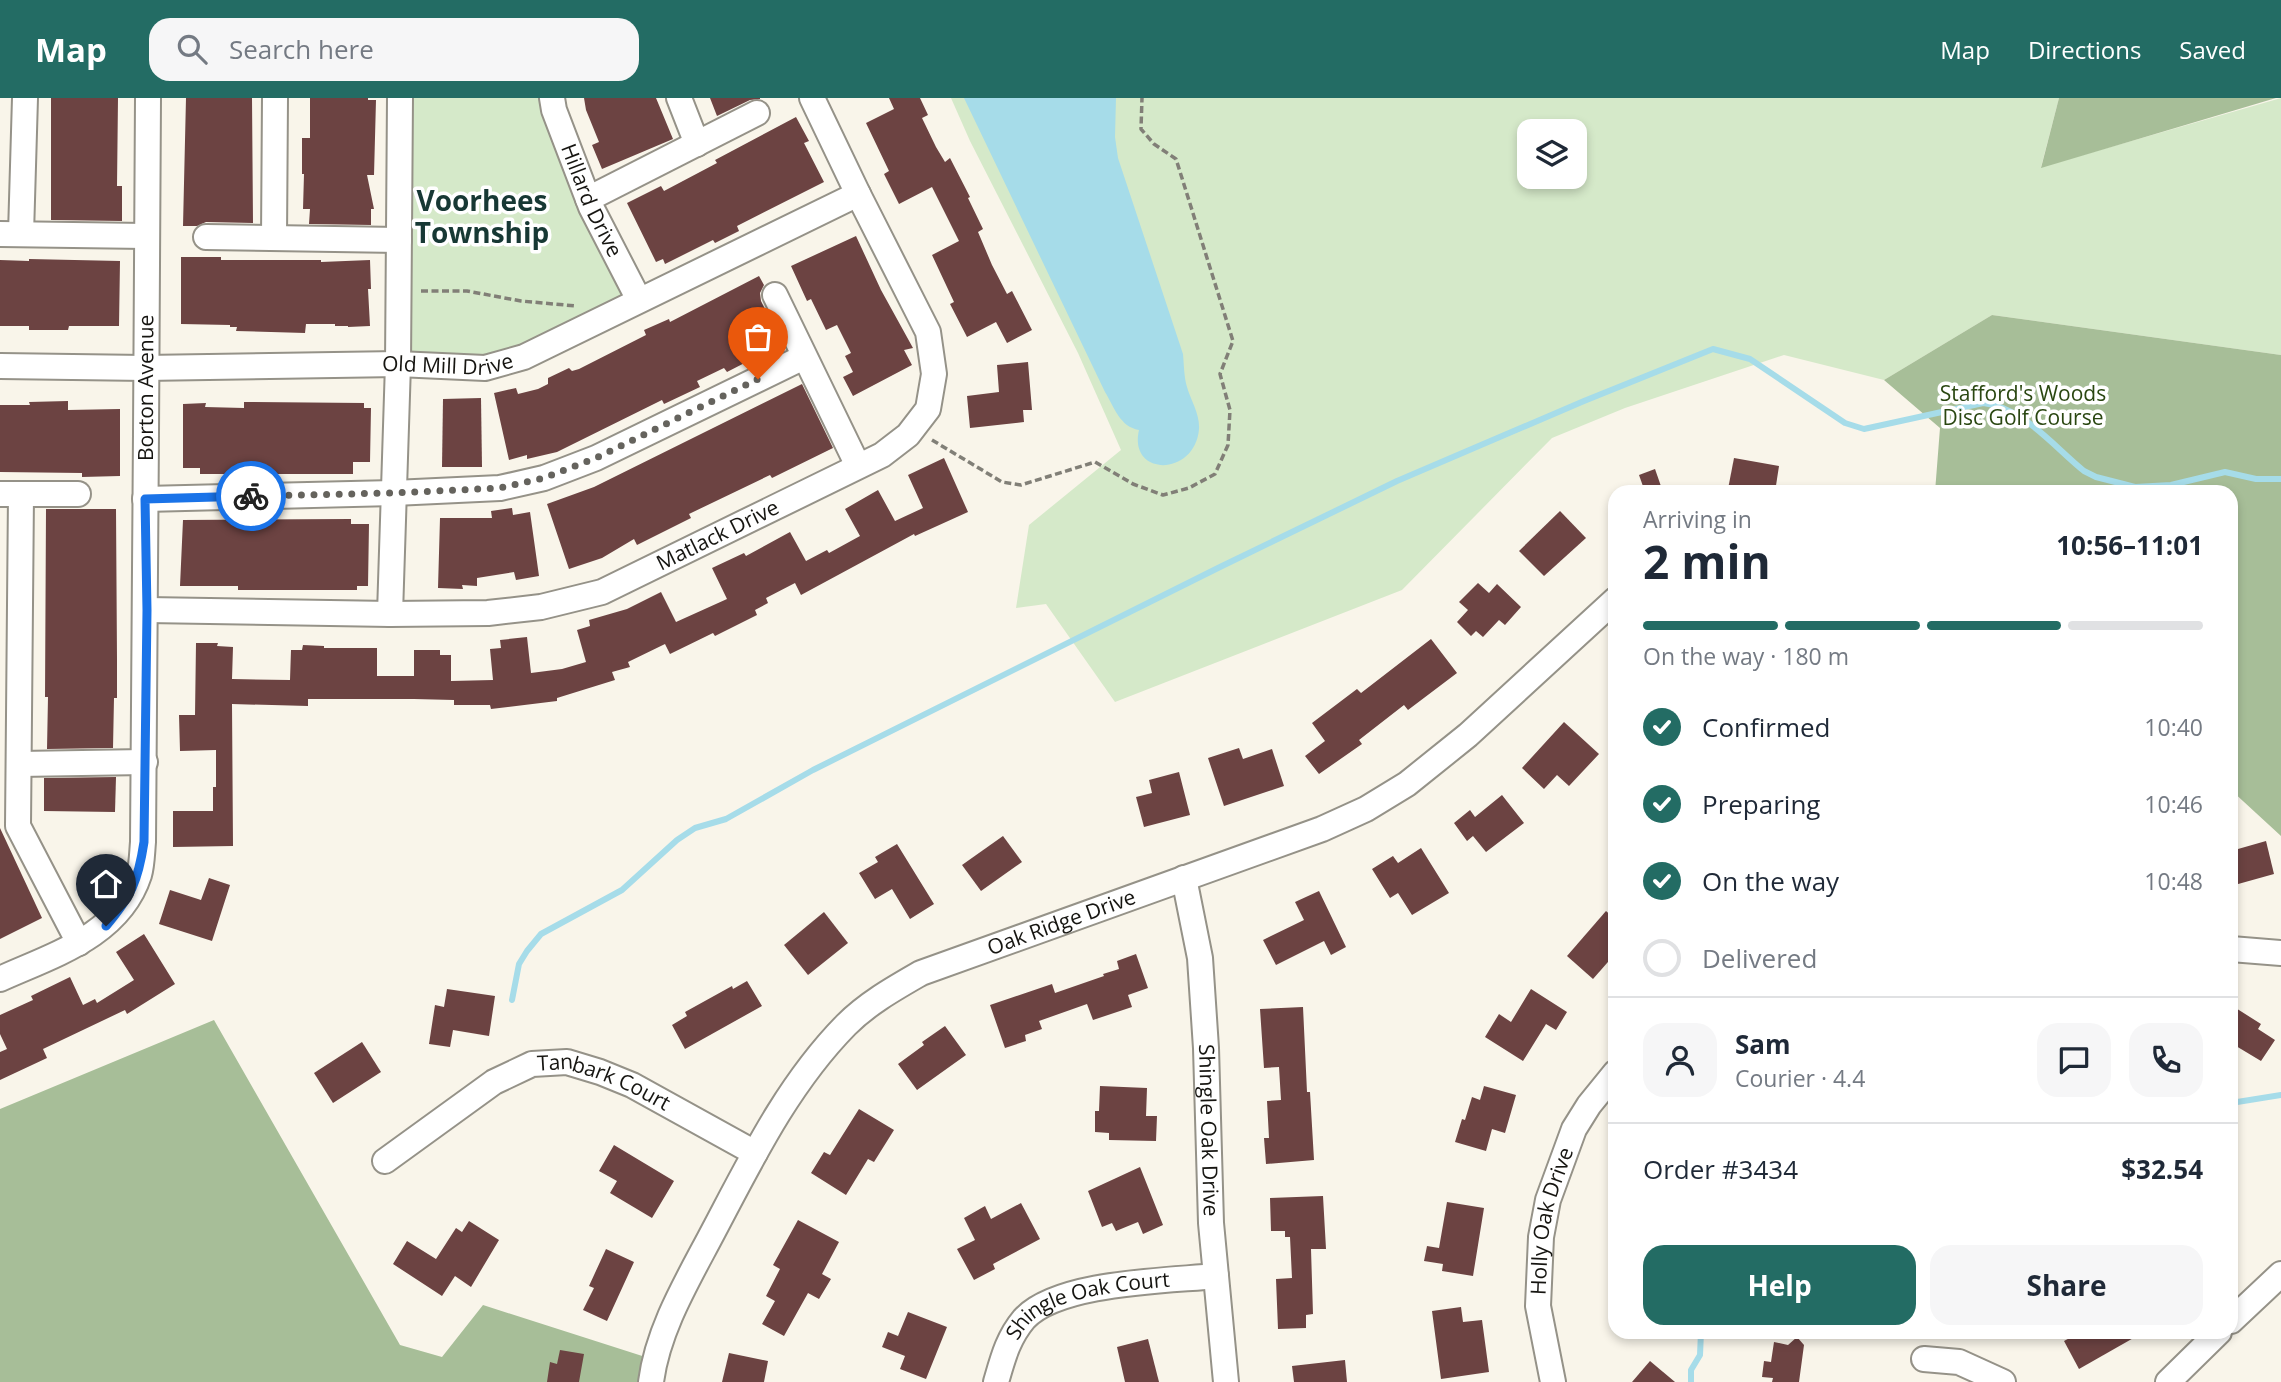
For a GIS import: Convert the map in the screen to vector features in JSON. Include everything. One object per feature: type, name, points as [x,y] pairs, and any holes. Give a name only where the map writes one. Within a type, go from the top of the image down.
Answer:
[{"type":"street","points":[[25,98],[11,234],[146,236]]},
{"type":"street","name":"Borton Avenue","points":[[0,979],[79,943],[106,926],[126,902],[139,873],[144,842],[147,610],[145,368],[148,98]]},
{"type":"street","points":[[274,238],[275,98]]},
{"type":"street","points":[[390,614],[398,363],[400,98]]},
{"type":"street","name":"Hillard Drive","points":[[552,98],[554,110],[588,199],[639,300]]},
{"type":"street","points":[[679,98],[698,144]]},
{"type":"street","name":"Matlack Drive","points":[[147,610],[390,614],[488,613],[541,607],[602,592],[882,455],[908,435],[928,409],[934,374],[928,331],[812,98]]},
{"type":"street","points":[[588,199],[757,113]]},
{"type":"street","name":"Old Mill Drive","points":[[0,366],[145,368],[398,363],[485,368],[524,357],[858,194]]},
{"type":"street","points":[[206,237],[399,240]]},
{"type":"street","points":[[775,295],[858,467]]},
{"type":"street","points":[[145,499],[500,488],[544,478],[596,458],[804,357]]},
{"type":"street","points":[[78,494],[11,494],[19,764],[18,826],[79,943]]},
{"type":"street","name":"Oak Ridge Drive","points":[[651,1382],[654,1357],[681,1293],[770,1124],[810,1066],[848,1023],[880,997],[921,973],[1322,829],[1366,809],[1406,784],[1468,735],[1608,606]]},
{"type":"street","points":[[19,764],[145,762]]},
{"type":"street","name":"Shingle Oak Drive","points":[[1184,878],[1200,958],[1206,1048],[1211,1223],[1226,1382]]},
{"type":"street","points":[[2238,950],[2281,953]]},
{"type":"street","name":"Tanbark Court","points":[[386,1161],[494,1082],[532,1065],[568,1062],[632,1085],[755,1153]]},
{"type":"street","name":"Holly Oak Drive","points":[[1553,1382],[1538,1306],[1541,1237],[1548,1200],[1574,1129],[1608,1082]]},
{"type":"street","points":[[2238,1314],[2281,1274]]},
{"type":"street","name":"Shingle Oak Court","points":[[996,1382],[1007,1343],[1025,1318],[1043,1304],[1065,1295],[1118,1286],[1216,1276]]},
{"type":"street","points":[[2168,1382],[2213,1339]]},
{"type":"street","points":[[1924,1359],[1959,1362],[2003,1382]]},
{"type":"path","points":[[908,435],[925,436],[1002,482],[1021,485],[1095,462],[1133,484],[1163,495],[1189,488],[1215,474],[1228,444],[1230,410],[1220,374],[1233,341],[1176,159],[1154,144],[1141,130],[1142,98]]},
{"type":"path","points":[[421,302],[421,291],[467,291],[521,301],[583,307]]},
{"type":"green space","points":[[400,98],[552,98],[639,300],[524,357],[398,364]]},
{"type":"green space","points":[[951,98],[2059,98],[2041,167],[2281,98],[2281,355],[1992,315],[1884,380],[1784,355],[1625,408],[1552,438],[1402,590],[1115,702],[1046,604],[1016,608],[1029,525],[1121,450],[1078,353],[970,141]]},
{"type":"green space","points":[[2059,98],[2276,98],[2041,168]]},
{"type":"green space","name":"Stafford's Woods Disc Golf Course","points":[[1992,315],[2281,355],[2281,836],[2238,796],[2238,485],[1936,485],[1940,428],[1884,380]]},
{"type":"green space","points":[[214,1020],[400,1345],[442,1357],[483,1305],[661,1362],[659,1382],[0,1382],[0,1109]]},
{"type":"water","points":[[964,98],[1116,98],[1115,137],[1118,158],[1183,354],[1186,383],[1198,418],[1199,429],[1195,445],[1186,456],[1175,463],[1152,463],[1143,456],[1138,445],[1139,430],[1122,421],[1115,410]]},
{"type":"building","points":[[51,98],[118,98],[117,186],[122,186],[122,221],[51,220]]},
{"type":"building","points":[[186,98],[252,98],[253,223],[206,222],[197,226],[183,226]]},
{"type":"building","points":[[310,98],[376,100],[374,175],[367,175],[374,209],[371,209],[371,225],[309,224],[310,209],[303,209],[302,138],[310,138]]},
{"type":"building","points":[[584,98],[656,98],[673,139],[602,169],[592,145],[599,142]]},
{"type":"building","points":[[710,98],[760,99],[750,100],[717,116]]},
{"type":"building","points":[[889,98],[920,98],[928,115],[922,118],[936,147],[945,162],[950,158],[970,197],[968,198],[983,229],[978,232],[992,265],[1007,294],[1012,291],[1032,330],[1007,343],[996,322],[967,337],[950,304],[954,302],[932,255],[959,241],[932,187],[899,204],[884,174],[889,171],[866,123],[894,109]]},
{"type":"building","points":[[796,117],[809,141],[804,143],[824,182],[737,226],[739,231],[715,243],[713,240],[665,264],[663,259],[656,262],[627,203],[661,186],[664,191],[717,163],[715,160]]},
{"type":"building","points":[[856,236],[881,290],[913,348],[904,350],[912,365],[853,396],[843,377],[853,372],[845,356],[851,353],[837,325],[826,330],[811,299],[807,301],[791,266]]},
{"type":"building","points":[[181,257],[321,262],[370,260],[370,326],[306,324],[305,333],[236,331],[237,327],[230,325],[181,324]]},
{"type":"building","points":[[0,260],[120,261],[119,326],[69,326],[68,330],[29,330],[29,326],[0,326]]},
{"type":"building","points":[[759,276],[764,285],[760,293],[761,301],[777,333],[771,337],[776,347],[727,372],[724,368],[697,381],[700,387],[664,404],[662,400],[557,452],[509,460],[494,393],[516,388],[518,394],[538,389],[548,384],[548,378],[569,368],[572,371],[579,369],[646,335],[644,330],[669,319],[670,322]]},
{"type":"building","points":[[1028,362],[1032,410],[1023,410],[1024,422],[970,428],[967,396],[999,392],[997,365]]},
{"type":"building","points":[[802,384],[833,448],[689,514],[691,518],[637,545],[634,539],[602,558],[569,569],[547,504],[594,487]]},
{"type":"building","points":[[481,398],[482,467],[442,467],[443,399]]},
{"type":"building","points":[[68,401],[68,410],[120,409],[120,476],[82,477],[82,473],[0,472],[0,405]]},
{"type":"building","points":[[244,402],[364,403],[364,408],[371,408],[370,462],[353,462],[353,474],[200,474],[200,468],[183,468],[183,404],[206,403],[205,407],[244,408]]},
{"type":"building","points":[[944,458],[968,512],[915,536],[914,534],[801,595],[795,583],[766,598],[768,603],[755,610],[757,615],[715,636],[713,633],[670,654],[665,644],[628,662],[630,667],[612,672],[615,680],[557,698],[557,701],[491,709],[490,705],[454,705],[454,700],[414,699],[308,699],[308,706],[232,704],[233,846],[173,847],[173,811],[213,811],[213,787],[216,787],[216,750],[180,751],[179,715],[195,715],[196,643],[218,643],[217,646],[233,647],[232,679],[290,680],[291,650],[302,650],[303,645],[324,648],[377,648],[377,676],[414,676],[414,650],[440,650],[440,655],[451,655],[451,681],[493,680],[490,649],[501,648],[500,640],[527,637],[531,673],[562,669],[586,662],[577,630],[590,626],[589,620],[627,609],[661,592],[676,622],[727,599],[712,568],[744,553],[746,556],[790,532],[806,561],[827,550],[829,553],[860,536],[845,509],[878,490],[895,521],[923,508],[908,475]]},
{"type":"building","points":[[1734,458],[1779,466],[1776,485],[1729,485]]},
{"type":"building","points":[[1655,469],[1661,485],[1643,485],[1639,475]]},
{"type":"building","points":[[512,508],[513,515],[530,512],[539,576],[516,580],[514,572],[477,578],[477,586],[462,585],[463,589],[438,588],[440,518],[492,518],[491,511]]},
{"type":"building","points":[[46,509],[116,509],[117,698],[114,698],[113,748],[47,749]]},
{"type":"building","points":[[1560,511],[1586,538],[1544,576],[1519,551]]},
{"type":"building","points":[[351,519],[351,524],[369,524],[368,586],[357,586],[357,590],[238,590],[238,586],[180,586],[183,520]]},
{"type":"building","points":[[1478,583],[1489,593],[1497,584],[1521,607],[1505,625],[1499,620],[1483,637],[1476,631],[1471,636],[1457,622],[1468,610],[1459,602]]},
{"type":"building","points":[[1431,639],[1457,673],[1408,710],[1404,705],[1359,740],[1362,744],[1319,774],[1305,756],[1325,741],[1312,723],[1357,689],[1361,693]]},
{"type":"building","points":[[1564,722],[1599,754],[1569,786],[1557,775],[1544,789],[1522,768]]},
{"type":"building","points":[[1239,748],[1243,759],[1272,749],[1284,786],[1224,806],[1208,758]]},
{"type":"building","points":[[1179,772],[1190,815],[1144,827],[1136,797],[1152,793],[1149,780]]},
{"type":"building","points":[[116,777],[115,812],[44,811],[44,778]]},
{"type":"building","points":[[1502,795],[1524,823],[1486,852],[1473,836],[1467,841],[1454,823],[1470,810],[1475,817]]},
{"type":"building","points":[[0,828],[42,918],[0,939]]},
{"type":"building","points":[[1003,836],[1022,862],[981,891],[962,865]]},
{"type":"building","points":[[2266,841],[2274,874],[2238,884],[2238,849]]},
{"type":"building","points":[[897,844],[934,904],[910,919],[892,889],[875,899],[859,873],[878,862],[875,857]]},
{"type":"building","points":[[1421,848],[1449,893],[1412,915],[1398,893],[1390,898],[1372,869],[1393,856],[1398,863]]},
{"type":"building","points":[[209,878],[230,885],[212,941],[159,924],[170,890],[201,900]]},
{"type":"building","points":[[1319,891],[1346,947],[1331,955],[1324,941],[1276,965],[1263,940],[1304,920],[1295,902]]},
{"type":"building","points":[[1606,911],[1608,913],[1608,962],[1593,979],[1567,956]]},
{"type":"building","points":[[824,912],[848,943],[808,975],[784,945]]},
{"type":"building","points":[[144,934],[175,984],[127,1014],[125,1010],[43,1049],[47,1058],[0,1080],[0,1052],[7,1049],[0,1034],[0,1015],[33,1000],[31,996],[70,977],[83,1005],[95,999],[97,1003],[134,980],[116,952]]},
{"type":"building","points":[[1136,954],[1148,988],[1128,995],[1132,1007],[1093,1020],[1087,1004],[1039,1021],[1042,1029],[1025,1035],[1026,1041],[1005,1048],[990,1005],[1052,984],[1055,993],[1104,976],[1103,974],[1119,969],[1117,961]]},
{"type":"building","points":[[747,981],[762,1006],[685,1049],[672,1025],[687,1016],[685,1012],[732,986],[733,989]]},
{"type":"building","points":[[447,989],[495,996],[489,1036],[453,1030],[450,1047],[429,1044],[435,1005],[444,1007]]},
{"type":"building","points":[[1531,989],[1567,1012],[1556,1030],[1546,1024],[1523,1061],[1485,1037],[1499,1014],[1511,1022]]},
{"type":"building","points":[[1303,1007],[1307,1092],[1310,1092],[1314,1160],[1266,1164],[1264,1138],[1269,1138],[1267,1101],[1281,1100],[1279,1067],[1264,1068],[1260,1009]]},
{"type":"building","points":[[2238,1009],[2261,1024],[2258,1029],[2275,1040],[2261,1061],[2238,1047]]},
{"type":"building","points":[[945,1026],[966,1055],[917,1090],[898,1064]]},
{"type":"building","points":[[362,1042],[381,1072],[333,1103],[314,1073]]},
{"type":"building","points":[[1100,1086],[1147,1088],[1146,1116],[1157,1116],[1156,1141],[1109,1140],[1109,1133],[1095,1132],[1095,1111],[1099,1111]]},
{"type":"building","points":[[1484,1086],[1516,1095],[1505,1133],[1492,1129],[1486,1151],[1455,1142],[1472,1097],[1480,1100]]},
{"type":"building","points":[[859,1109],[894,1130],[874,1162],[868,1159],[846,1195],[811,1173],[824,1152],[830,1155]]},
{"type":"building","points":[[614,1145],[674,1181],[652,1218],[610,1193],[617,1181],[599,1171]]},
{"type":"building","points":[[1140,1167],[1163,1225],[1143,1234],[1138,1222],[1116,1231],[1112,1223],[1102,1227],[1088,1191]]},
{"type":"building","points":[[1323,1196],[1326,1249],[1311,1249],[1313,1314],[1306,1315],[1306,1328],[1278,1329],[1276,1279],[1292,1278],[1290,1237],[1285,1237],[1285,1231],[1271,1231],[1270,1198]]},
{"type":"building","points":[[1447,1202],[1484,1208],[1473,1276],[1442,1271],[1443,1264],[1424,1261],[1427,1246],[1439,1248]]},
{"type":"building","points":[[1021,1203],[1040,1239],[993,1264],[995,1269],[974,1280],[957,1249],[975,1240],[964,1218],[985,1206],[991,1219]]},
{"type":"building","points":[[798,1220],[839,1242],[822,1274],[831,1279],[819,1299],[808,1293],[784,1336],[762,1324],[775,1301],[766,1296],[780,1269],[773,1265]]},
{"type":"building","points":[[469,1221],[499,1240],[471,1287],[455,1276],[442,1296],[393,1264],[407,1241],[436,1259],[456,1228],[462,1232]]},
{"type":"building","points":[[606,1249],[634,1262],[607,1321],[583,1310],[594,1288],[589,1286]]},
{"type":"building","points":[[1461,1307],[1463,1322],[1482,1320],[1489,1372],[1441,1379],[1432,1311]]},
{"type":"building","points":[[908,1312],[947,1327],[926,1379],[900,1369],[905,1356],[882,1347],[888,1332],[898,1336]]},
{"type":"building","points":[[1148,1339],[1159,1382],[1125,1382],[1117,1347]]},
{"type":"building","points":[[1799,1339],[1804,1345],[1799,1382],[1772,1382],[1773,1378],[1762,1377],[1764,1361],[1771,1362],[1774,1342],[1788,1345]]},
{"type":"building","points":[[2068,1339],[2132,1339],[2079,1369],[2064,1341]]},
{"type":"building","points":[[560,1350],[584,1354],[579,1382],[547,1382],[550,1362],[557,1364]]},
{"type":"building","points":[[729,1353],[768,1361],[764,1382],[722,1382]]},
{"type":"building","points":[[1345,1360],[1347,1382],[1294,1382],[1292,1366]]},
{"type":"building","points":[[1650,1361],[1675,1382],[1632,1382]]},
{"type":"waterway","points":[[512,1000],[519,964],[541,934],[622,890],[677,840],[695,828],[726,819],[813,770],[1397,481],[1713,349],[1750,359],[1845,423],[1864,429],[1983,403],[1998,406],[2025,420],[2084,471],[2127,485]]},
{"type":"waterway","points":[[2171,485],[2225,472],[2256,479],[2281,479]]},
{"type":"waterway","points":[[2238,1102],[2281,1095]]},
{"type":"waterway","points":[[1691,1382],[1691,1370],[1700,1355],[1701,1339]]},
{"type":"way so far","points":[[251,496],[500,488],[544,478],[596,458],[758,379]]},
{"type":"district","name":"Voorhees Township","points":[[482,217]]},
{"type":"route","points":[[106,926],[126,902],[139,873],[144,842],[147,610],[145,499],[251,496]]}]
